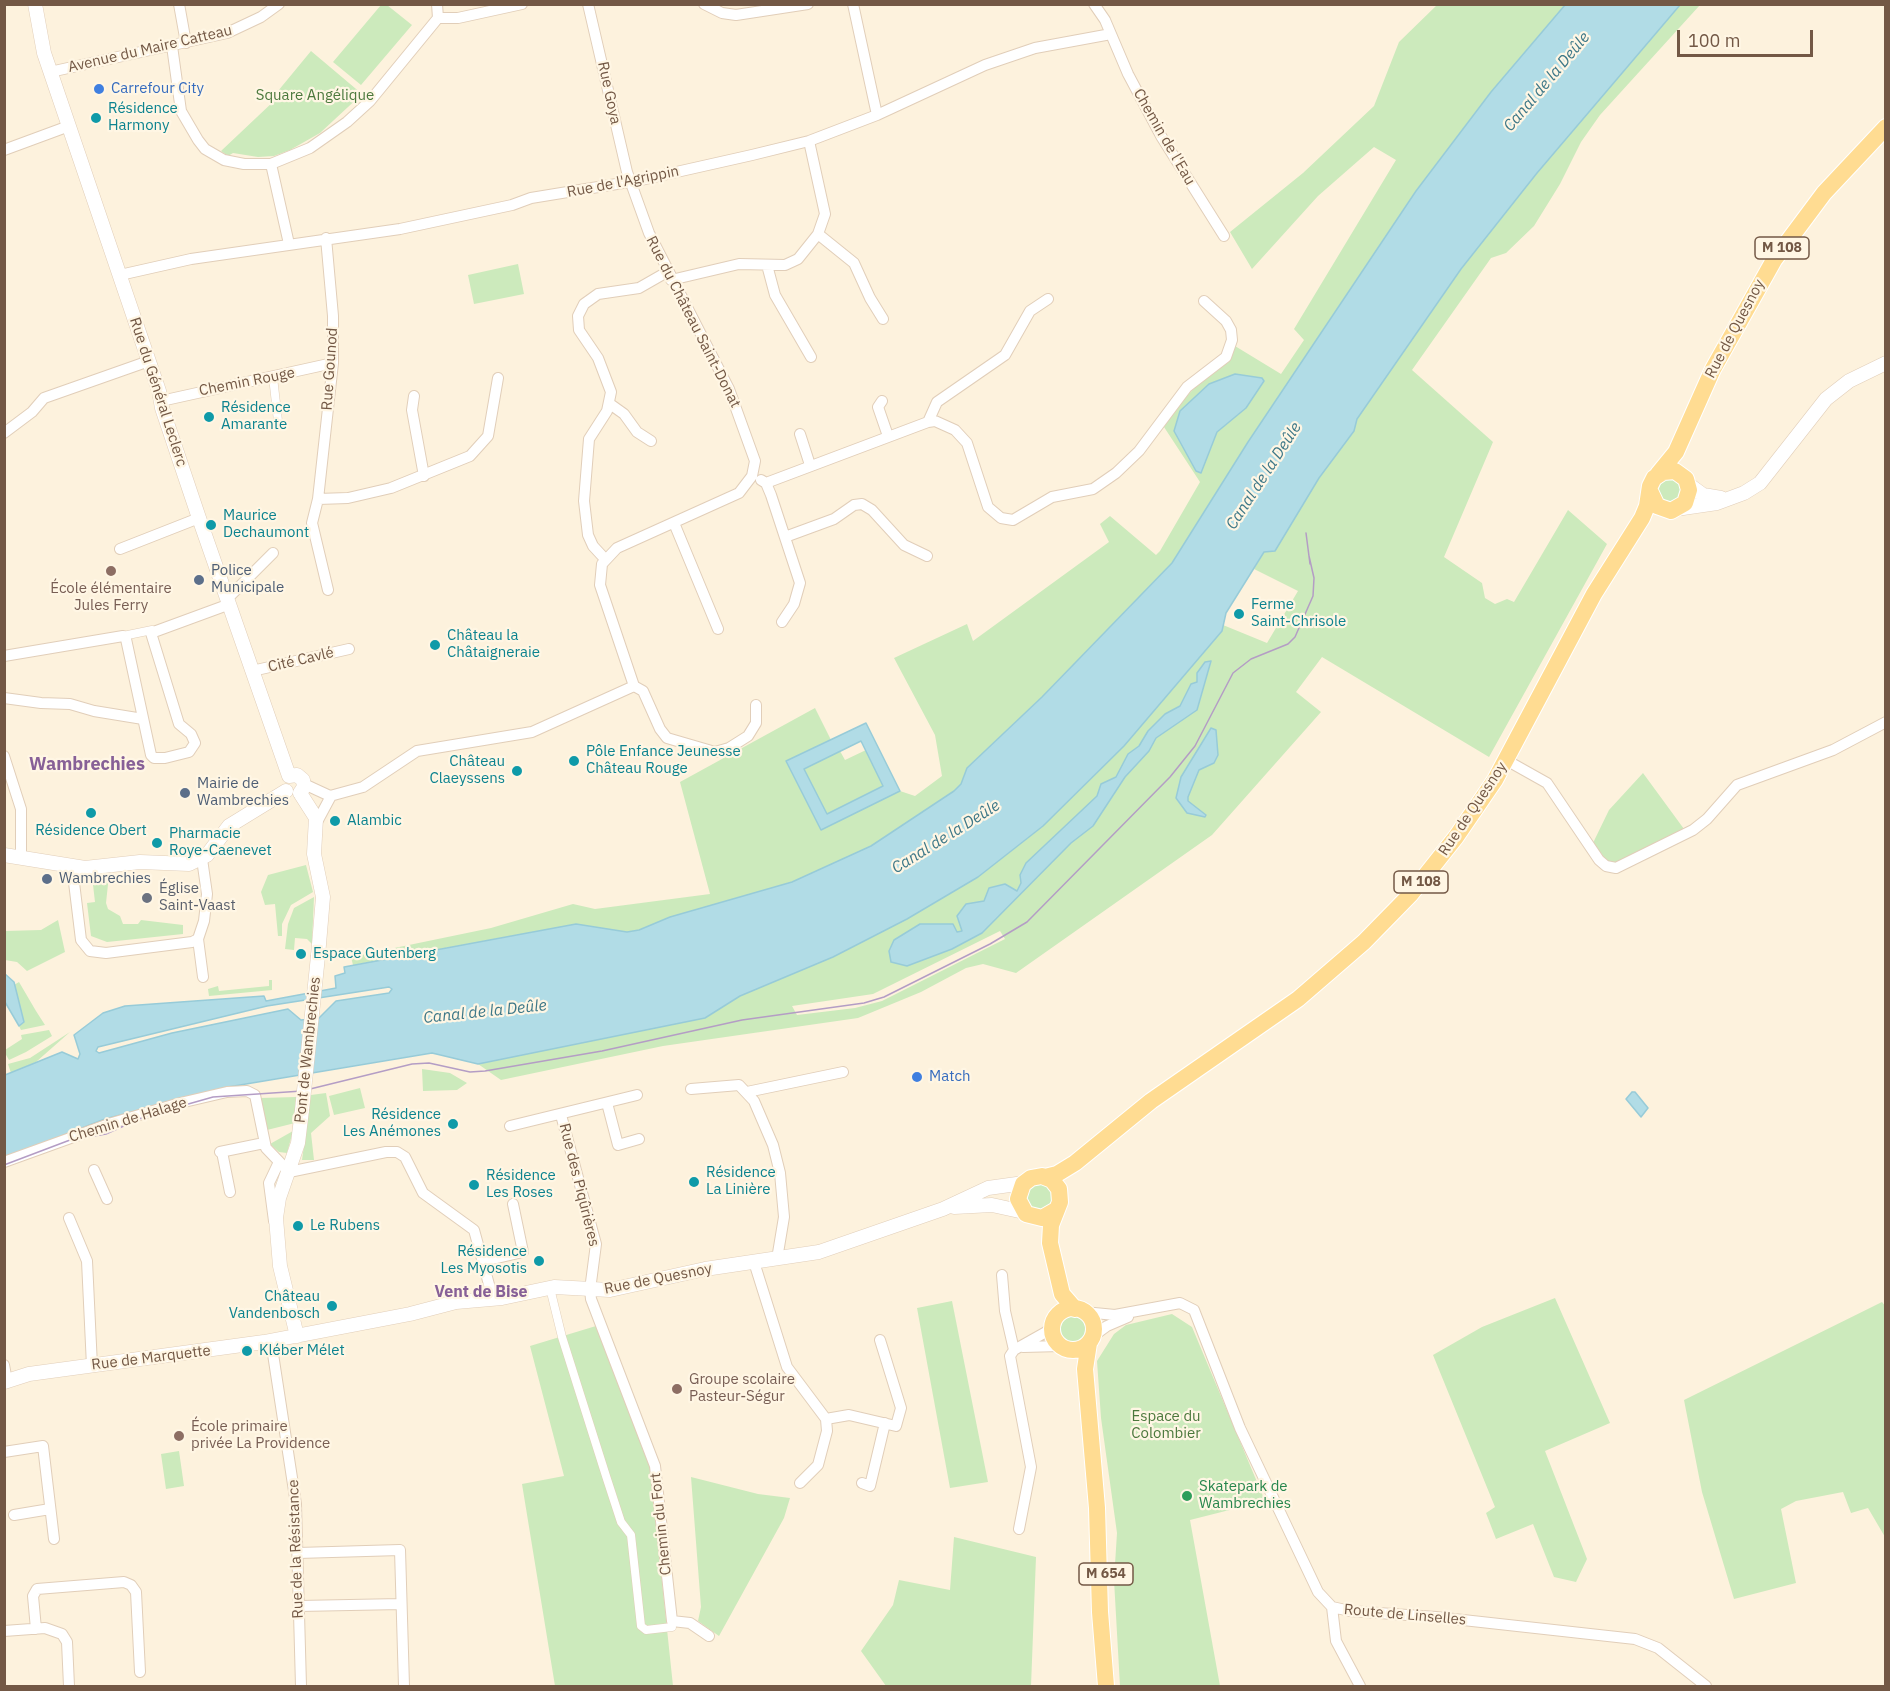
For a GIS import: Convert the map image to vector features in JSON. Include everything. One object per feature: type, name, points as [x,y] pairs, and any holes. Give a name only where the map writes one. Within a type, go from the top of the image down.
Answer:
[{"type":"main road","name":"Rue de Quesnoy","points":[[1658,474],[1670,463],[1689,427],[1719,358],[1774,260],[1828,188],[1886,127]]},
{"type":"main road","name":"Rue de Quesnoy","points":[[1687,482],[1683,461],[1689,427]]},
{"type":"main road","points":[[1672,471],[1687,482],[1688,498],[1673,510],[1657,506],[1650,491],[1653,480],[1658,474],[1672,471]]},
{"type":"main road","name":"Rue de Quesnoy","points":[[1045,1177],[1070,1166],[1132,1117],[1298,999],[1364,942],[1410,895],[1443,854],[1506,760],[1614,563],[1645,512],[1650,491]]},
{"type":"main road","name":"Rue de Quesnoy","points":[[1614,563],[1652,520],[1673,510]]},
{"type":"main road","name":"Rue de Quesnoy","points":[[1058,1203],[1071,1177],[1132,1117]]},
{"type":"main road","points":[[1034,1177],[1045,1177],[1056,1184],[1058,1203],[1050,1229],[1054,1267],[1064,1298],[1093,1323],[1090,1340],[1078,1349],[1064,1347],[1054,1337],[1054,1322],[1041,1240],[1018,1196],[1024,1183],[1034,1177]]},
{"type":"main road","points":[[1027,1214],[1044,1218],[1058,1203]]},
{"type":"main road","points":[[1054,1322],[1063,1311],[1080,1310]]},
{"type":"main road","name":"M 654","points":[[1090,1340],[1085,1362],[1098,1508],[1104,1530],[1107,1608],[1104,1642],[1106,1686]]},
{"type":"main road","name":"M 654","points":[[1064,1347],[1076,1370],[1091,1440]]},
{"type":"street","name":"Rue du Général Leclerc","points":[[35,4],[41,43],[50,72],[149,361],[199,519],[290,776],[285,782],[297,789]]},
{"type":"street","points":[[179,4],[186,43]]},
{"type":"street","name":"Avenue du Maire Catteau","points":[[50,72],[186,43],[237,29],[279,4]]},
{"type":"street","points":[[437,4],[438,18]]},
{"type":"street","points":[[172,46],[182,111],[205,149],[234,163],[271,164],[310,148],[347,122],[370,101],[438,18],[522,4]]},
{"type":"street","name":"Rue Goya","points":[[588,4],[631,182]]},
{"type":"street","points":[[704,4],[722,13],[736,15],[803,6]]},
{"type":"street","points":[[853,4],[878,115]]},
{"type":"street","name":"Chemin de l'Eau","points":[[1094,4],[1102,14],[1154,124],[1224,236]]},
{"type":"street","name":"Rue de l'Agrippin","points":[[120,275],[185,260],[400,229],[512,205],[531,198],[631,182],[809,141],[878,115],[985,64],[1035,48],[1110,34]]},
{"type":"street","points":[[4,150],[69,126]]},
{"type":"street","points":[[605,559],[593,546],[588,535],[584,501],[589,439],[610,404],[611,392],[608,378],[579,330],[580,309],[598,294],[639,288],[669,276],[739,264],[792,263],[803,254],[823,224],[825,205],[809,141]]},
{"type":"street","points":[[271,164],[289,244]]},
{"type":"street","name":"Rue du Château Saint-Donat","points":[[631,182],[649,233],[669,276],[736,405],[754,457],[752,477]]},
{"type":"street","points":[[818,234],[854,262],[883,319]]},
{"type":"street","name":"Rue Gounod","points":[[326,238],[333,316],[333,363],[318,500],[312,524],[328,590]]},
{"type":"street","points":[[767,265],[775,295],[811,357]]},
{"type":"street","points":[[928,422],[937,402],[1005,355],[1030,311],[1048,298]]},
{"type":"street","points":[[756,705],[756,723],[748,736],[729,748],[715,752],[667,738],[660,729],[643,691],[634,686],[600,585],[599,574],[605,559],[617,548],[674,523],[685,515],[739,493],[752,477],[766,483],[928,422],[946,424],[963,438],[988,507],[1000,518],[1013,520],[1052,497],[1093,489],[1116,473],[1139,451],[1186,387],[1226,357],[1232,340],[1231,330],[1226,321],[1204,301]]},
{"type":"street","points":[[4,433],[32,412],[44,398],[149,361]]},
{"type":"street","name":"Chemin Rouge","points":[[161,401],[333,363]]},
{"type":"street","points":[[1673,510],[1717,503],[1760,483],[1831,394],[1850,381],[1886,363]]},
{"type":"street","points":[[273,377],[278,421]]},
{"type":"street","points":[[318,500],[366,494],[424,476],[465,459],[483,444],[492,423],[498,378]]},
{"type":"street","points":[[414,396],[412,410],[424,476]]},
{"type":"street","points":[[882,401],[878,407],[888,436]]},
{"type":"street","points":[[610,404],[624,414],[637,432],[651,441]]},
{"type":"street","points":[[800,434],[810,465]]},
{"type":"street","points":[[1687,482],[1695,492],[1709,497],[1738,495]]},
{"type":"street","points":[[766,483],[800,583],[785,623]]},
{"type":"street","points":[[785,537],[834,519],[854,505],[862,504],[872,510],[904,545],[927,556]]},
{"type":"street","points":[[120,549],[199,519]]},
{"type":"street","points":[[674,523],[718,629]]},
{"type":"street","points":[[4,656],[152,630],[229,601],[273,553]]},
{"type":"street","points":[[123,636],[126,639],[154,758],[165,758],[192,750],[194,738],[179,724],[150,634],[152,630]]},
{"type":"street","name":"Cité Cavlé","points":[[252,671],[349,649]]},
{"type":"street","points":[[4,855],[91,868],[140,862],[185,865],[202,859],[222,833],[297,789],[331,796],[367,785],[417,752],[532,732],[634,686]]},
{"type":"street","points":[[4,698],[70,704],[94,711],[143,719]]},
{"type":"street","points":[[1506,760],[1547,783],[1599,860],[1606,866],[1616,868],[1693,830],[1707,819],[1737,785],[1833,750],[1886,722]]},
{"type":"street","points":[[4,756],[21,809],[21,858]]},
{"type":"street","points":[[297,789],[314,811],[316,825]]},
{"type":"street","points":[[316,825],[331,796]]},
{"type":"street","name":"Pont de Wambrechies","points":[[297,1336],[280,1266],[276,1227],[284,1168],[298,1143],[321,932],[323,897],[315,854],[316,825]]},
{"type":"street","points":[[202,859],[207,894],[204,921],[195,941],[203,977]]},
{"type":"street","points":[[72,866],[81,940],[90,951],[106,953],[195,941]]},
{"type":"street","points":[[747,1092],[843,1072]]},
{"type":"street","points":[[691,1089],[735,1085],[747,1092],[771,1139],[780,1173],[784,1210],[777,1259]]},
{"type":"street","name":"Chemin de Halage","points":[[4,1161],[74,1135],[180,1103],[247,1091],[255,1095],[264,1143]]},
{"type":"street","name":"Rue des Piqûrières","points":[[510,1126],[637,1095]]},
{"type":"street","points":[[607,1103],[618,1145],[639,1139]]},
{"type":"street","name":"Rue des Piqûrières","points":[[561,1115],[596,1244],[590,1290]]},
{"type":"street","points":[[230,1192],[221,1152],[264,1143],[284,1168],[383,1153],[400,1154],[408,1161],[416,1184],[423,1193],[471,1226],[477,1236],[493,1299]]},
{"type":"street","points":[[94,1170],[107,1198]]},
{"type":"street","name":"Rue de Quesnoy","points":[[297,1336],[410,1314],[446,1304],[493,1299],[550,1288],[610,1290],[705,1269],[777,1259],[844,1245],[943,1209],[988,1188],[1024,1183]]},
{"type":"street","points":[[484,1261],[524,1252],[513,1204]]},
{"type":"street","name":"Rue de Quesnoy","points":[[943,1209],[981,1205],[1027,1214]]},
{"type":"street","points":[[69,1218],[87,1261],[92,1366]]},
{"type":"street","points":[[754,1262],[787,1366],[826,1419],[827,1431],[818,1465],[800,1483]]},
{"type":"street","points":[[1002,1275],[1005,1311],[1017,1349]]},
{"type":"street","points":[[550,1288],[562,1337],[621,1522],[631,1535],[641,1626],[646,1630],[672,1627]]},
{"type":"street","name":"Chemin du Fort","points":[[590,1290],[655,1466],[672,1620],[690,1623],[710,1635]]},
{"type":"street","name":"Route de Linselles","points":[[1080,1310],[1108,1316],[1180,1303],[1190,1307],[1197,1315],[1240,1428],[1318,1592],[1332,1607],[1350,1611],[1408,1617],[1436,1617],[1635,1639],[1658,1648],[1706,1686]]},
{"type":"street","name":"Route de Linselles","points":[[1090,1340],[1107,1326],[1139,1312]]},
{"type":"street","points":[[1019,1529],[1031,1467],[1010,1354],[1054,1322]]},
{"type":"street","name":"Rue de Marquette","points":[[6,1382],[25,1375],[297,1336]]},
{"type":"street","points":[[826,1419],[849,1415],[896,1426],[901,1408],[880,1340]]},
{"type":"street","name":"Rue de la Résistance","points":[[271,1341],[294,1478],[301,1686]]},
{"type":"street","points":[[1017,1349],[1064,1347]]},
{"type":"street","points":[[4,1365],[6,1382]]},
{"type":"street","points":[[862,1483],[870,1485],[885,1423]]},
{"type":"street","points":[[4,1452],[43,1446],[54,1539]]},
{"type":"street","points":[[14,1515],[50,1509]]},
{"type":"street","points":[[298,1553],[400,1550],[404,1686]]},
{"type":"street","points":[[36,1629],[33,1596],[37,1589],[124,1582],[131,1585],[136,1592],[140,1672]]},
{"type":"street","points":[[299,1606],[401,1604]]},
{"type":"street","points":[[1332,1607],[1336,1641],[1360,1686]]},
{"type":"street","points":[[4,1630],[55,1629],[65,1637],[69,1686]]},
{"type":"green space","points":[[381,5],[387,5],[412,25],[361,85],[333,62]]},
{"type":"green space","points":[[1437,5],[1565,5],[1491,92],[1416,191],[1248,442],[1172,563],[1042,697],[967,768],[961,784],[955,791],[871,846],[792,882],[670,917],[644,929],[627,932],[576,924],[353,965],[351,957],[491,928],[573,904],[595,909],[710,894],[680,782],[815,708],[831,740],[786,761],[821,830],[900,791],[915,796],[942,776],[935,735],[894,658],[967,624],[973,641],[1109,542],[1100,524],[1110,516],[1156,555],[1160,551],[1200,482],[1164,427],[1179,404],[1235,346],[1281,374],[1304,340],[1294,329],[1396,160],[1374,147],[1318,196],[1252,269],[1230,232],[1303,173],[1374,106],[1399,42]],"holes":[[[1209,384],[1246,408],[1217,432],[1180,411]]]},
{"type":"green space","points":[[1680,5],[1700,5],[1600,115],[1581,142],[1560,184],[1534,226],[1506,253],[1491,258],[1412,370],[1493,442],[1444,557],[1482,583],[1485,598],[1495,604],[1507,599],[1514,602],[1568,510],[1607,544],[1489,757],[1322,657],[1296,692],[1321,712],[1212,835],[1016,973],[983,964],[966,968],[921,992],[858,1018],[663,1046],[501,1080],[478,1064],[705,1018],[740,996],[834,956],[907,919],[978,877],[1043,826],[1124,746],[1222,631],[1223,625],[1267,643],[1298,591],[1254,569],[1264,552],[1275,550],[1319,478],[1354,431],[1357,419],[1461,269],[1537,173]],"holes":[[[1000,931],[1005,939],[882,1001],[855,1008],[797,1015],[792,1006],[873,994]]]},
{"type":"green space","name":"Square Angélique","points":[[311,51],[362,94],[320,133],[290,150],[274,156],[258,157],[233,153],[228,156],[221,151],[275,100],[278,91]]},
{"type":"green space","points":[[518,264],[524,294],[474,304],[468,275]]},
{"type":"green space","points":[[1670,479],[1678,482],[1681,490],[1678,498],[1670,501],[1662,498],[1659,490],[1662,482]]},
{"type":"green space","points":[[866,750],[883,786],[827,814],[803,769],[840,751],[845,760]]},
{"type":"green space","points":[[1643,773],[1684,829],[1619,863],[1607,861],[1593,843],[1609,810]]},
{"type":"green space","points":[[306,865],[313,892],[291,905],[282,924],[282,936],[278,936],[275,904],[265,905],[261,892],[268,875]]},
{"type":"green space","points":[[109,875],[106,903],[108,909],[120,916],[123,924],[138,924],[141,920],[183,925],[183,934],[107,942],[91,936],[87,903],[95,902],[92,876]]},
{"type":"green space","points":[[314,897],[312,944],[307,939],[295,938],[294,950],[285,949],[288,924],[294,908]]},
{"type":"green space","points":[[58,920],[65,952],[27,971],[17,962],[5,960],[5,931],[41,930]]},
{"type":"green space","points":[[269,980],[272,980],[272,990],[209,996],[208,989],[218,986],[219,991],[269,986]]},
{"type":"green space","points":[[19,982],[45,1025],[21,1030],[19,1026],[24,1022],[14,985]]},
{"type":"green space","points":[[49,1030],[52,1036],[9,1060],[5,1050],[22,1039],[21,1035]]},
{"type":"green space","points":[[70,1032],[36,1062],[11,1073],[8,1064],[30,1058]]},
{"type":"green space","points":[[422,1069],[450,1073],[467,1083],[457,1090],[423,1091]]},
{"type":"green space","points":[[360,1088],[365,1108],[334,1115],[329,1096]]},
{"type":"green space","points":[[326,1093],[330,1116],[311,1133],[314,1160],[302,1160],[311,1095]]},
{"type":"green space","points":[[296,1097],[295,1123],[267,1130],[260,1098]]},
{"type":"green space","points":[[293,1131],[287,1153],[279,1152],[270,1144]]},
{"type":"green space","points":[[1043,1183],[1052,1189],[1053,1202],[1046,1210],[1032,1210],[1025,1198],[1033,1184]]},
{"type":"green space","points":[[1555,1298],[1610,1423],[1545,1451],[1587,1559],[1576,1582],[1554,1577],[1533,1524],[1496,1539],[1486,1513],[1495,1507],[1433,1355],[1482,1327]]},
{"type":"green space","points":[[952,1301],[988,1482],[950,1488],[917,1308]]},
{"type":"green space","points":[[1882,1302],[1886,1307],[1885,1537],[1868,1508],[1851,1513],[1843,1492],[1796,1501],[1781,1509],[1796,1583],[1734,1599],[1702,1492],[1684,1400]]},
{"type":"green space","name":"Espace du Colombier","points":[[1172,1314],[1192,1327],[1265,1501],[1190,1520],[1220,1686],[1120,1686],[1114,1580],[1117,1533],[1101,1418],[1097,1361],[1114,1334],[1126,1325]]},
{"type":"green space","points":[[1073,1315],[1083,1319],[1087,1329],[1083,1339],[1073,1343],[1063,1339],[1059,1329],[1063,1319]]},
{"type":"green space","points":[[596,1326],[650,1468],[673,1686],[555,1686],[522,1484],[564,1476],[530,1346]]},
{"type":"green space","points":[[179,1451],[184,1486],[166,1489],[161,1454]]},
{"type":"green space","points":[[691,1477],[758,1494],[790,1498],[784,1518],[719,1636],[698,1621],[701,1607]]},
{"type":"green space","points":[[954,1537],[1036,1557],[1031,1686],[886,1686],[861,1651],[893,1605],[899,1580],[950,1590]]},
{"type":"water","name":"Canal de la Deûle","points":[[1565,5],[1680,5],[1537,173],[1461,269],[1357,419],[1354,431],[1319,478],[1275,551],[1264,552],[1226,613],[1222,631],[1124,746],[1043,826],[978,877],[907,919],[833,957],[740,996],[705,1018],[478,1064],[432,1053],[228,1087],[105,1119],[5,1158],[5,1075],[62,1052],[78,1059],[80,1054],[74,1035],[103,1013],[125,1006],[264,996],[266,1001],[336,988],[335,976],[345,973],[344,967],[576,924],[627,932],[639,930],[670,917],[792,882],[871,846],[954,791],[961,784],[967,768],[1042,697],[1172,563],[1248,442],[1416,191],[1491,92]],"holes":[[[389,987],[392,989],[389,993],[336,1001],[319,1018],[301,1020],[288,1009],[172,1033],[99,1053],[96,1051],[98,1047],[267,1006]]]},
{"type":"water","points":[[1235,374],[1262,378],[1264,381],[1246,408],[1217,432],[1201,473],[1196,471],[1174,431],[1180,411],[1209,384]]},
{"type":"water","points":[[1211,661],[1197,710],[1156,738],[1149,751],[1125,777],[1093,826],[1071,843],[982,933],[952,949],[907,966],[891,962],[889,951],[894,940],[920,924],[953,924],[957,932],[962,931],[957,916],[966,904],[984,901],[989,888],[1005,884],[1017,891],[1021,883],[1020,875],[1026,863],[1097,796],[1101,784],[1116,777],[1128,754],[1139,746],[1148,731],[1165,714],[1180,706],[1191,684],[1197,682],[1197,673],[1205,662]]},
{"type":"water","points":[[866,723],[900,791],[821,830],[786,761]],"holes":[[[861,741],[883,786],[827,814],[804,769]]]},
{"type":"water","points":[[1211,728],[1216,730],[1218,755],[1214,763],[1199,770],[1188,797],[1188,801],[1206,815],[1205,817],[1187,813],[1176,798],[1181,777]]},
{"type":"water","points":[[4,973],[14,982],[24,1022],[19,1026],[5,1002]]},
{"type":"water","points":[[1632,1092],[1635,1092],[1648,1108],[1641,1117],[1626,1099]]},
{"type":"tram line","points":[[1306,533],[1310,564]]},
{"type":"tram line","points":[[4,1165],[70,1140],[106,1134],[146,1116],[213,1097],[302,1091],[412,1064],[429,1063],[470,1072],[485,1071],[602,1051],[742,1020],[864,1003],[884,997],[990,944],[1027,922],[1170,777],[1195,746],[1233,673],[1251,659],[1288,644],[1295,637],[1313,596],[1314,578],[1309,556]]},
{"type":"place","name":"Carrefour City","points":[[99,89]]},
{"type":"place","name":"Résidence Harmony","points":[[96,118]]},
{"type":"place","name":"Résidence Amarante","points":[[209,417]]},
{"type":"place","name":"Maurice Dechaumont","points":[[211,525]]},
{"type":"place","name":"École élémentaire Jules Ferry","points":[[111,571]]},
{"type":"place","name":"Police Municipale","points":[[199,580]]},
{"type":"place","name":"Ferme Saint-Chrisole","points":[[1239,614]]},
{"type":"place","name":"Château la Châtaigneraie","points":[[435,645]]},
{"type":"place","name":"Pôle Enfance Jeunesse Château Rouge","points":[[574,761]]},
{"type":"place","name":"Château Claeyssens","points":[[517,771]]},
{"type":"place","name":"Mairie de Wambrechies","points":[[185,793]]},
{"type":"place","name":"Résidence Obert","points":[[91,813]]},
{"type":"place","name":"Alambic","points":[[335,821]]},
{"type":"place","name":"Pharmacie Roye-Caenevet","points":[[157,843]]},
{"type":"place","name":"Wambrechies","points":[[47,879]]},
{"type":"place","name":"Église Saint-Vaast","points":[[147,898]]},
{"type":"place","name":"Espace Gutenberg","points":[[301,954]]},
{"type":"place","name":"Match","points":[[917,1077]]},
{"type":"place","name":"Résidence Les Anémones","points":[[453,1124]]},
{"type":"place","name":"Résidence La Linière","points":[[694,1182]]},
{"type":"place","name":"Résidence Les Roses","points":[[474,1185]]},
{"type":"place","name":"Le Rubens","points":[[298,1226]]},
{"type":"place","name":"Résidence Les Myosotis","points":[[539,1261]]},
{"type":"place","name":"Château Vandenbosch","points":[[332,1306]]},
{"type":"place","name":"Kléber Mélet","points":[[247,1351]]},
{"type":"place","name":"Groupe scolaire Pasteur-Ségur","points":[[677,1389]]},
{"type":"place","name":"École primaire privée La Providence","points":[[179,1436]]},
{"type":"place","name":"Skatepark de Wambrechies","points":[[1187,1496]]},
{"type":"district","name":"Wambrechies","points":[[87,765]]},
{"type":"district","name":"Vent de Bise","points":[[481,1292]]}]
